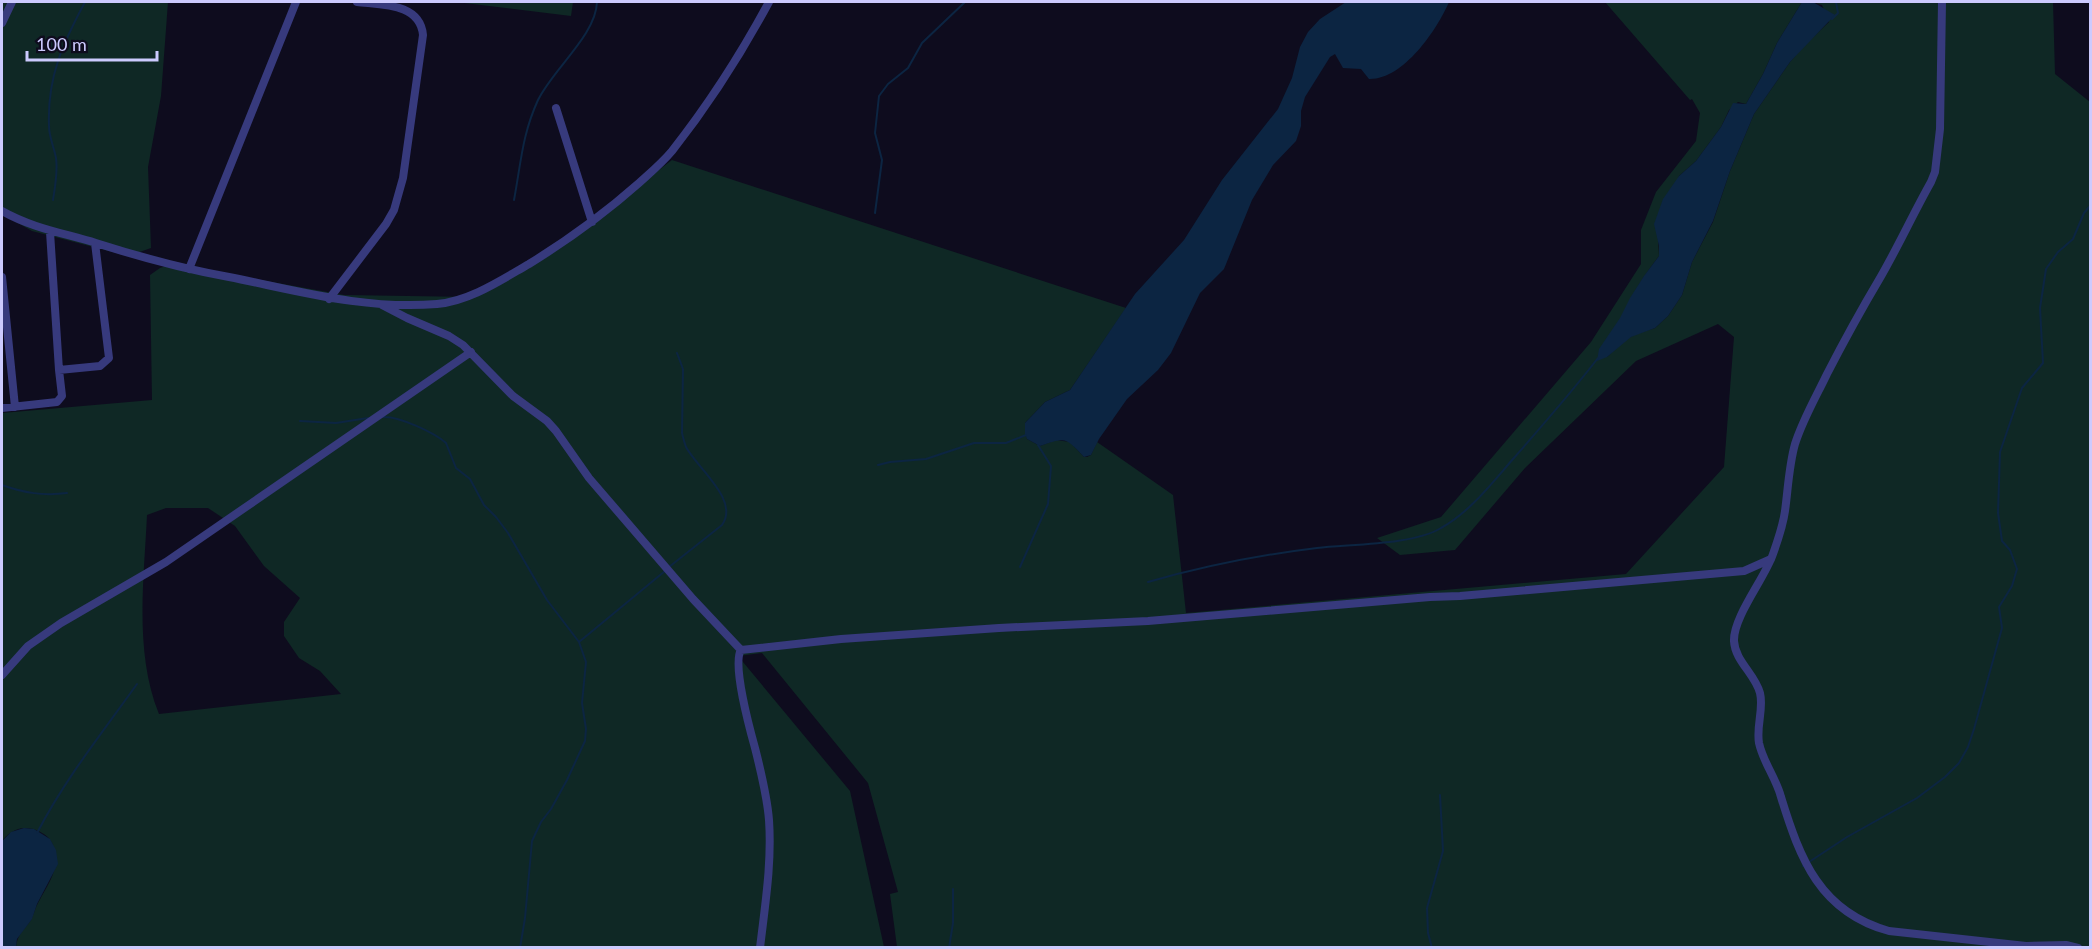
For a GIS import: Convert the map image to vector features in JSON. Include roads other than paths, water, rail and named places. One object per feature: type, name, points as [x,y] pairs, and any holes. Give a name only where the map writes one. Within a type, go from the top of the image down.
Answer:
[{"type":"street","points":[[2,23],[12,2]]},
{"type":"street","points":[[189,270],[296,2]]},
{"type":"street","points":[[329,299],[394,210],[403,178],[423,35],[420,22],[413,13],[402,9],[357,2]]},
{"type":"street","points":[[2,211],[50,232],[95,243],[130,255],[189,270],[329,299],[382,304],[438,304],[469,296],[522,268],[571,238],[620,200],[672,151],[722,82],[769,2]]},
{"type":"street","points":[[1942,2],[1940,129],[1935,172],[1920,206],[1863,305],[1805,416],[1795,445],[1781,532],[1771,559],[1745,609],[1734,641],[1738,655],[1754,678],[1760,693],[1759,741],[1765,761],[1774,777],[1787,820],[1815,879],[1842,910],[1870,926],[1924,936],[1943,936],[2026,946],[2066,945],[2078,948]]},
{"type":"street","points":[[556,108],[592,222]]},
{"type":"street","points":[[2,408],[57,402],[62,396],[50,232]]},
{"type":"street","points":[[59,370],[100,366],[109,358],[95,243]]},
{"type":"street","points":[[2,277],[15,407]]},
{"type":"street","points":[[382,304],[406,318],[449,336],[471,352],[513,396],[547,421],[589,478],[693,599],[741,650]]},
{"type":"street","points":[[2,675],[28,646],[61,623],[166,561],[471,352]]},
{"type":"street","points":[[741,650],[841,639],[999,627],[1053,627],[1148,621],[1509,592],[1744,571],[1771,559]]},
{"type":"street","points":[[741,650],[737,664],[766,791],[769,819],[768,885],[760,948]]},
{"type":"water","points":[[1346,2],[1449,2],[1436,26],[1417,51],[1394,71],[1382,77],[1369,79],[1361,69],[1343,68],[1335,54],[1330,57],[1305,97],[1301,111],[1301,126],[1296,141],[1273,165],[1252,200],[1224,269],[1200,293],[1171,353],[1158,370],[1127,399],[1099,439],[1091,455],[1084,457],[1069,442],[1061,440],[1040,446],[1027,439],[1025,423],[1045,402],[1070,390],[1135,294],[1184,240],[1222,180],[1278,109],[1292,78],[1300,47],[1308,32],[1320,19]]},
{"type":"water","points":[[1802,2],[1813,2],[1835,15],[1790,62],[1754,114],[1730,171],[1713,221],[1692,262],[1682,295],[1668,316],[1655,328],[1631,337],[1607,357],[1597,361],[1599,349],[1659,256],[1654,224],[1663,199],[1679,176],[1696,161],[1721,127],[1733,103],[1746,104],[1777,43]]},
{"type":"water","points":[[24,828],[34,829],[50,839],[56,850],[58,864],[37,904],[32,919],[17,939],[16,947],[2,947],[2,841],[11,832]]},
{"type":"waterway","points":[[53,200],[57,169],[49,130],[51,92],[63,46],[85,2]]},
{"type":"waterway","points":[[514,200],[525,137],[538,100],[582,39],[595,14],[597,2]]},
{"type":"waterway","points":[[875,213],[882,160],[875,133],[879,96],[888,84],[908,68],[922,43],[965,2]]},
{"type":"waterway","points":[[1832,19],[1838,13],[1836,2]]},
{"type":"waterway","points":[[1803,866],[1847,837],[1917,798],[1945,777],[1959,763],[1968,747],[2002,628],[1999,607],[2012,586],[2017,569],[2010,550],[2002,541],[1998,513],[2000,452],[2022,388],[2043,363],[2040,308],[2046,269],[2058,252],[2073,239],[2084,213],[2090,206]]},
{"type":"waterway","points":[[669,567],[722,525],[726,515],[726,505],[715,484],[686,447],[682,433],[683,369],[677,353]]},
{"type":"waterway","points":[[1148,582],[1253,558],[1317,548],[1398,541],[1429,534],[1462,514],[1489,487],[1598,358]]},
{"type":"waterway","points":[[383,417],[398,419],[416,426],[446,443],[456,468],[470,479],[484,505],[508,533],[547,600],[579,642],[586,662],[582,703],[586,729],[585,741],[567,780],[532,841],[520,948]]},
{"type":"waterway","points":[[300,421],[336,423],[368,418]]},
{"type":"waterway","points":[[878,465],[926,459],[974,443],[1006,443],[1026,435]]},
{"type":"waterway","points":[[1020,567],[1048,504],[1051,466],[1038,445]]},
{"type":"waterway","points":[[2,485],[34,493],[67,493]]},
{"type":"waterway","points":[[579,642],[665,571]]},
{"type":"waterway","points":[[37,833],[72,775],[137,684]]},
{"type":"waterway","points":[[1432,948],[1428,933],[1427,908],[1443,851],[1440,795]]},
{"type":"waterway","points":[[949,948],[953,923],[953,889]]}]
